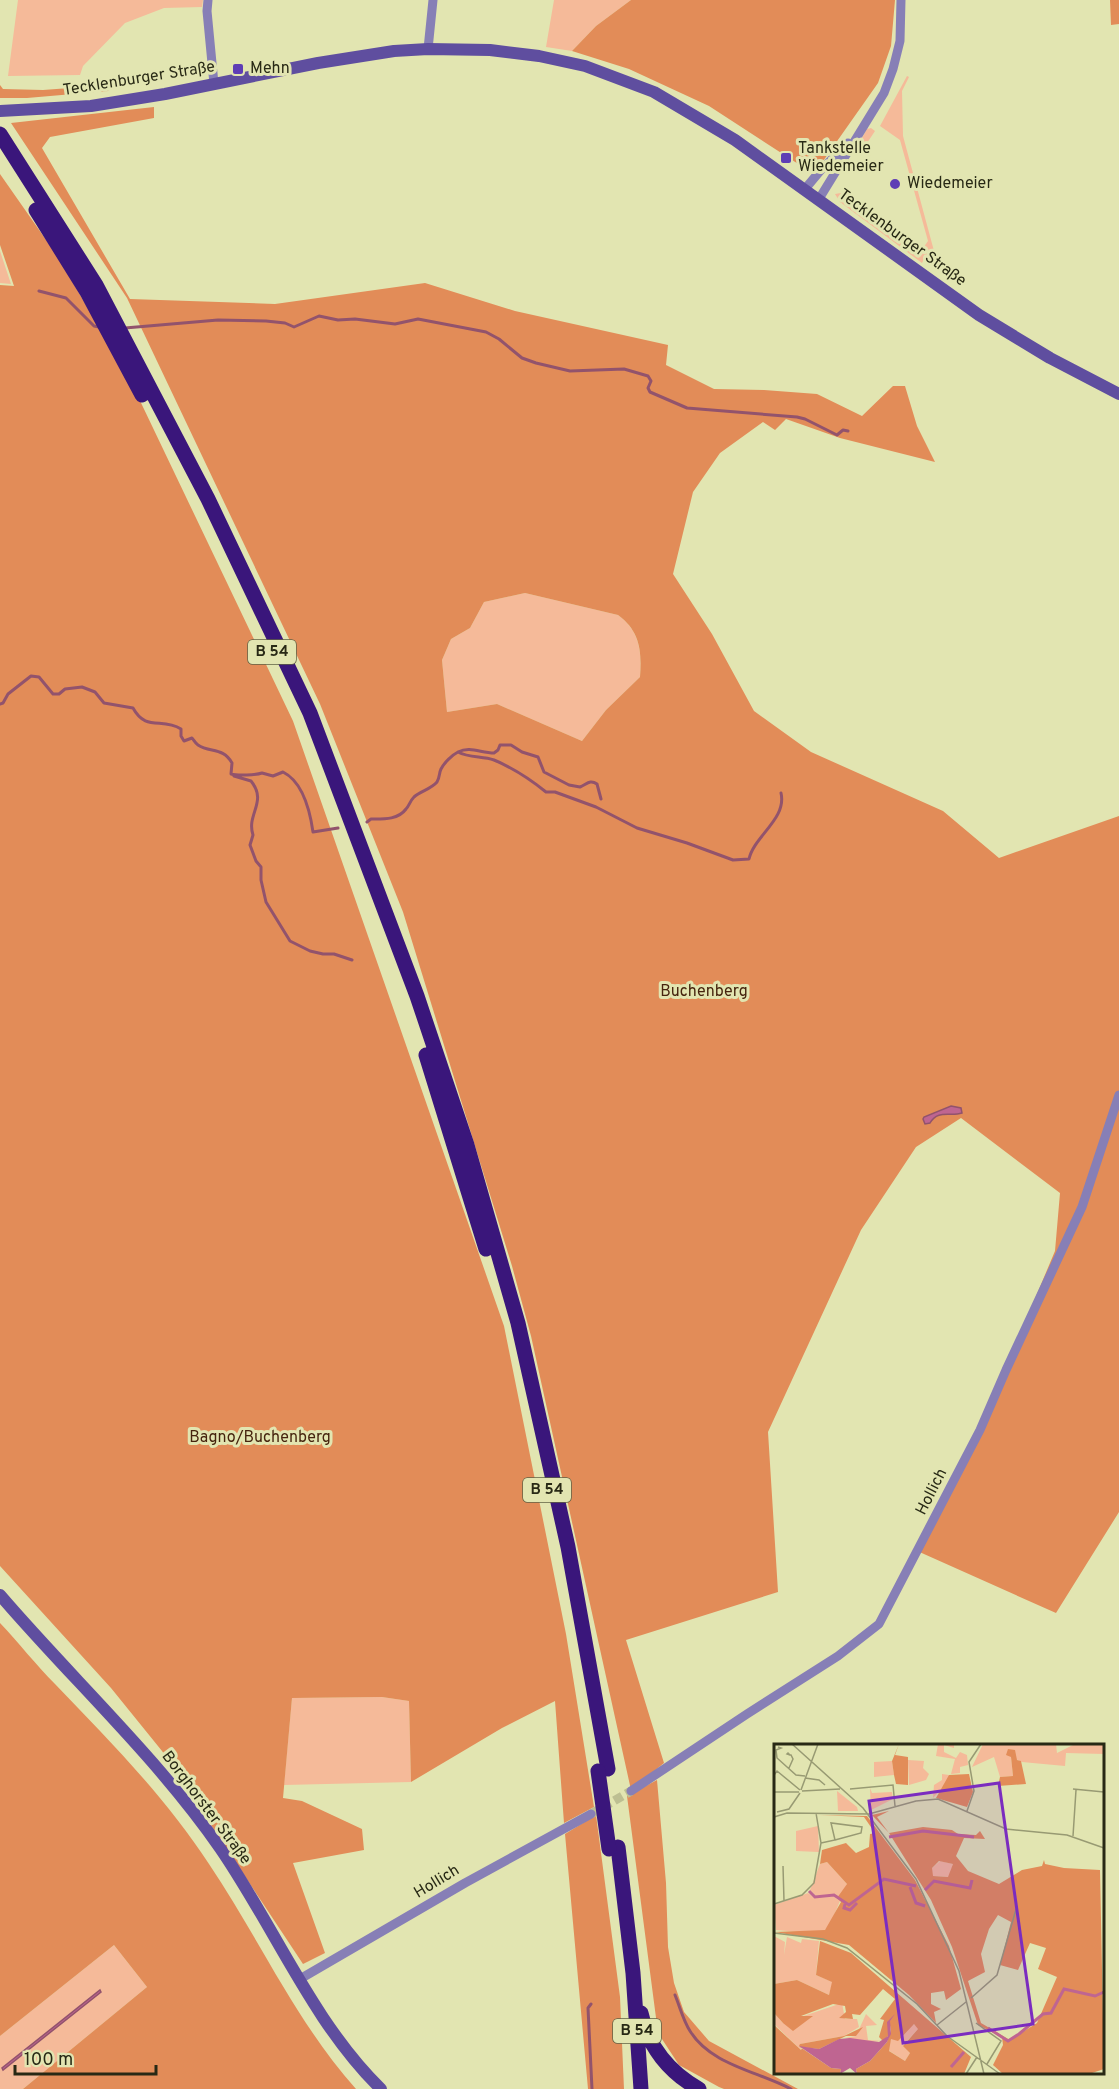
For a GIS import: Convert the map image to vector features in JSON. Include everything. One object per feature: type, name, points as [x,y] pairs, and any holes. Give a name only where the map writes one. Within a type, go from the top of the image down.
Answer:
[{"type":"highway","name":"B 54","points":[[0,134],[96,285],[213,509],[310,713],[417,996],[467,1145],[518,1323],[568,1548],[633,1973],[641,2089]]},
{"type":"highway","name":"B 54","points":[[0,153],[87,292],[200,504],[298,706],[409,998],[509,1324],[561,1551],[603,1770]]},
{"type":"highway","name":"B 54","points":[[614,1848],[631,2089]]},
{"type":"highway","points":[[633,1973],[642,2019],[659,2056],[669,2067],[699,2089]]},
{"type":"main road","name":"Tecklenburger Straße","points":[[0,111],[91,106],[394,51],[490,50],[539,56],[585,66],[654,92],[735,140],[979,315],[1050,358],[1119,394]]},
{"type":"main road","name":"Borghorster Straße","points":[[0,1595],[177,1793],[219,1848],[336,2036],[381,2089]]},
{"type":"street","points":[[208,0],[214,84]]},
{"type":"street","points":[[428,49],[433,0]]},
{"type":"street","points":[[819,199],[856,135],[884,93],[900,41],[901,0]]},
{"type":"street","points":[[805,189],[856,135]]},
{"type":"street","name":"Hollich","points":[[631,1791],[838,1656],[879,1624],[980,1431],[1082,1207],[1119,1095]]},
{"type":"street","name":"Hollich","points":[[300,1979],[465,1882],[591,1814]]},
{"type":"shaded area","points":[[18,0],[203,0],[202,7],[164,8],[125,23],[83,66],[80,75],[8,76]]},
{"type":"shaded area","points":[[554,0],[631,0],[596,26],[572,51],[546,47]]},
{"type":"shaded area","points":[[907,76],[909,77],[902,91],[903,136],[934,251],[929,259],[925,257],[922,263],[840,202],[835,194],[845,195],[842,199],[921,251],[928,241],[900,140],[880,126]]},
{"type":"shaded area","points":[[871,128],[875,131],[863,149],[858,145],[867,129]]},
{"type":"shaded area","points":[[0,251],[11,284],[0,283]]},
{"type":"shaded area","points":[[525,593],[618,615],[635,635],[640,651],[640,677],[606,710],[582,741],[497,704],[447,712],[442,660],[451,639],[470,628],[484,602]]},
{"type":"shaded area","points":[[951,1106],[961,1108],[962,1113],[940,1115],[925,1124],[924,1117]]},
{"type":"shaded area","points":[[382,1697],[409,1701],[411,1782],[284,1785],[292,1698]]},
{"type":"shaded area","points":[[114,1945],[147,1987],[23,2089],[0,2089],[0,2036]]},
{"type":"shaded area","points":[[100,1990],[101,1992],[3,2070],[2,2068]]},
{"type":"green space","points":[[631,0],[895,0],[891,46],[878,83],[821,164],[806,169],[709,106],[629,69],[572,51],[596,26]]},
{"type":"green space","points":[[1110,0],[1119,0],[1119,24],[1111,25]]},
{"type":"green space","points":[[0,85],[3,89],[43,90],[110,85],[108,91],[0,98]]},
{"type":"green space","name":"Buchenberg","points":[[154,107],[154,118],[50,137],[42,148],[130,299],[275,304],[425,283],[515,311],[668,345],[666,365],[714,389],[817,394],[862,416],[893,386],[905,386],[917,426],[935,462],[840,438],[786,419],[775,430],[763,422],[720,453],[693,492],[673,574],[712,634],[754,711],[811,752],[943,811],[999,858],[1119,816],[1119,1512],[1056,1613],[915,1550],[980,1430],[1055,1251],[1060,1193],[961,1118],[916,1147],[861,1230],[768,1432],[778,1592],[626,1640],[664,1763],[631,1790],[531,1336],[512,1266],[403,912],[320,704],[127,298],[11,123]],"holes":[[[525,593],[618,615],[631,628],[638,642],[640,677],[606,710],[582,741],[497,704],[447,712],[442,660],[451,639],[470,628],[484,602]]]},
{"type":"green space","name":"Bagno/Buchenberg","points":[[0,174],[58,257],[132,384],[293,721],[504,1326],[566,1634],[594,1807],[564,1823],[555,1701],[502,1728],[411,1782],[409,1701],[382,1697],[292,1698],[283,1798],[302,1801],[362,1829],[364,1850],[293,1863],[325,1953],[303,1964],[162,1751],[111,1688],[0,1566],[0,285],[14,286],[0,245]]},
{"type":"green space","points":[[0,1623],[137,1771],[175,1816],[227,1892],[296,2008],[356,2089],[23,2089],[147,1987],[114,1945],[0,2036]]},
{"type":"green space","points":[[657,1780],[666,1883],[668,1947],[674,1983],[684,2012],[709,2041],[798,2089],[724,2089],[719,2087],[679,2065],[658,2033],[627,1796]]},
{"type":"green space","points":[[596,1815],[620,1997],[624,2089],[588,2089],[565,1834]]},
{"type":"waterway","points":[[39,291],[66,298],[94,326],[99,327]]},
{"type":"waterway","points":[[125,328],[218,320],[266,321],[285,323],[294,327],[319,316],[338,320],[355,319],[395,324],[418,319],[486,332],[499,339],[522,358],[536,363],[570,371],[624,369],[648,376],[651,381],[648,388],[650,392],[687,408],[797,417],[837,435],[843,430],[848,431]]},
{"type":"waterway","points":[[0,704],[8,694],[31,676],[39,677],[53,694],[59,694],[65,689],[82,687],[95,692],[104,703],[133,708],[143,720],[181,729],[184,741],[192,738],[198,745],[225,755],[232,763],[231,774],[262,773],[273,776],[283,772],[296,783],[300,790],[310,815],[313,832],[338,828]]},
{"type":"waterway","points":[[458,752],[471,750],[494,753],[500,745],[511,745],[522,752],[538,757],[544,772],[569,785],[580,787],[590,782],[597,784],[601,799]]},
{"type":"waterway","points":[[367,822],[371,819],[385,819],[403,813],[414,797],[437,782],[442,767],[458,752],[494,760],[521,774],[546,792],[555,792],[596,807],[637,828],[733,860],[749,859],[779,811],[782,802],[781,793]]},
{"type":"waterway","points":[[234,776],[251,781],[256,788],[258,795],[252,821],[253,835],[250,845],[261,867],[261,880],[266,902],[290,941],[310,951],[334,954],[352,960]]},
{"type":"waterway","points":[[675,1995],[690,2031],[710,2052],[722,2060],[791,2089]]},
{"type":"waterway","points":[[591,2004],[588,2008],[592,2089]]},
{"type":"tunnel","points":[[591,1814],[631,1791]]},
{"type":"place","name":"Mehn","points":[[238,69]]},
{"type":"place","name":"Tankstelle Wiedemeier","points":[[786,158]]},
{"type":"place","name":"Wiedemeier","points":[[895,184]]}]
